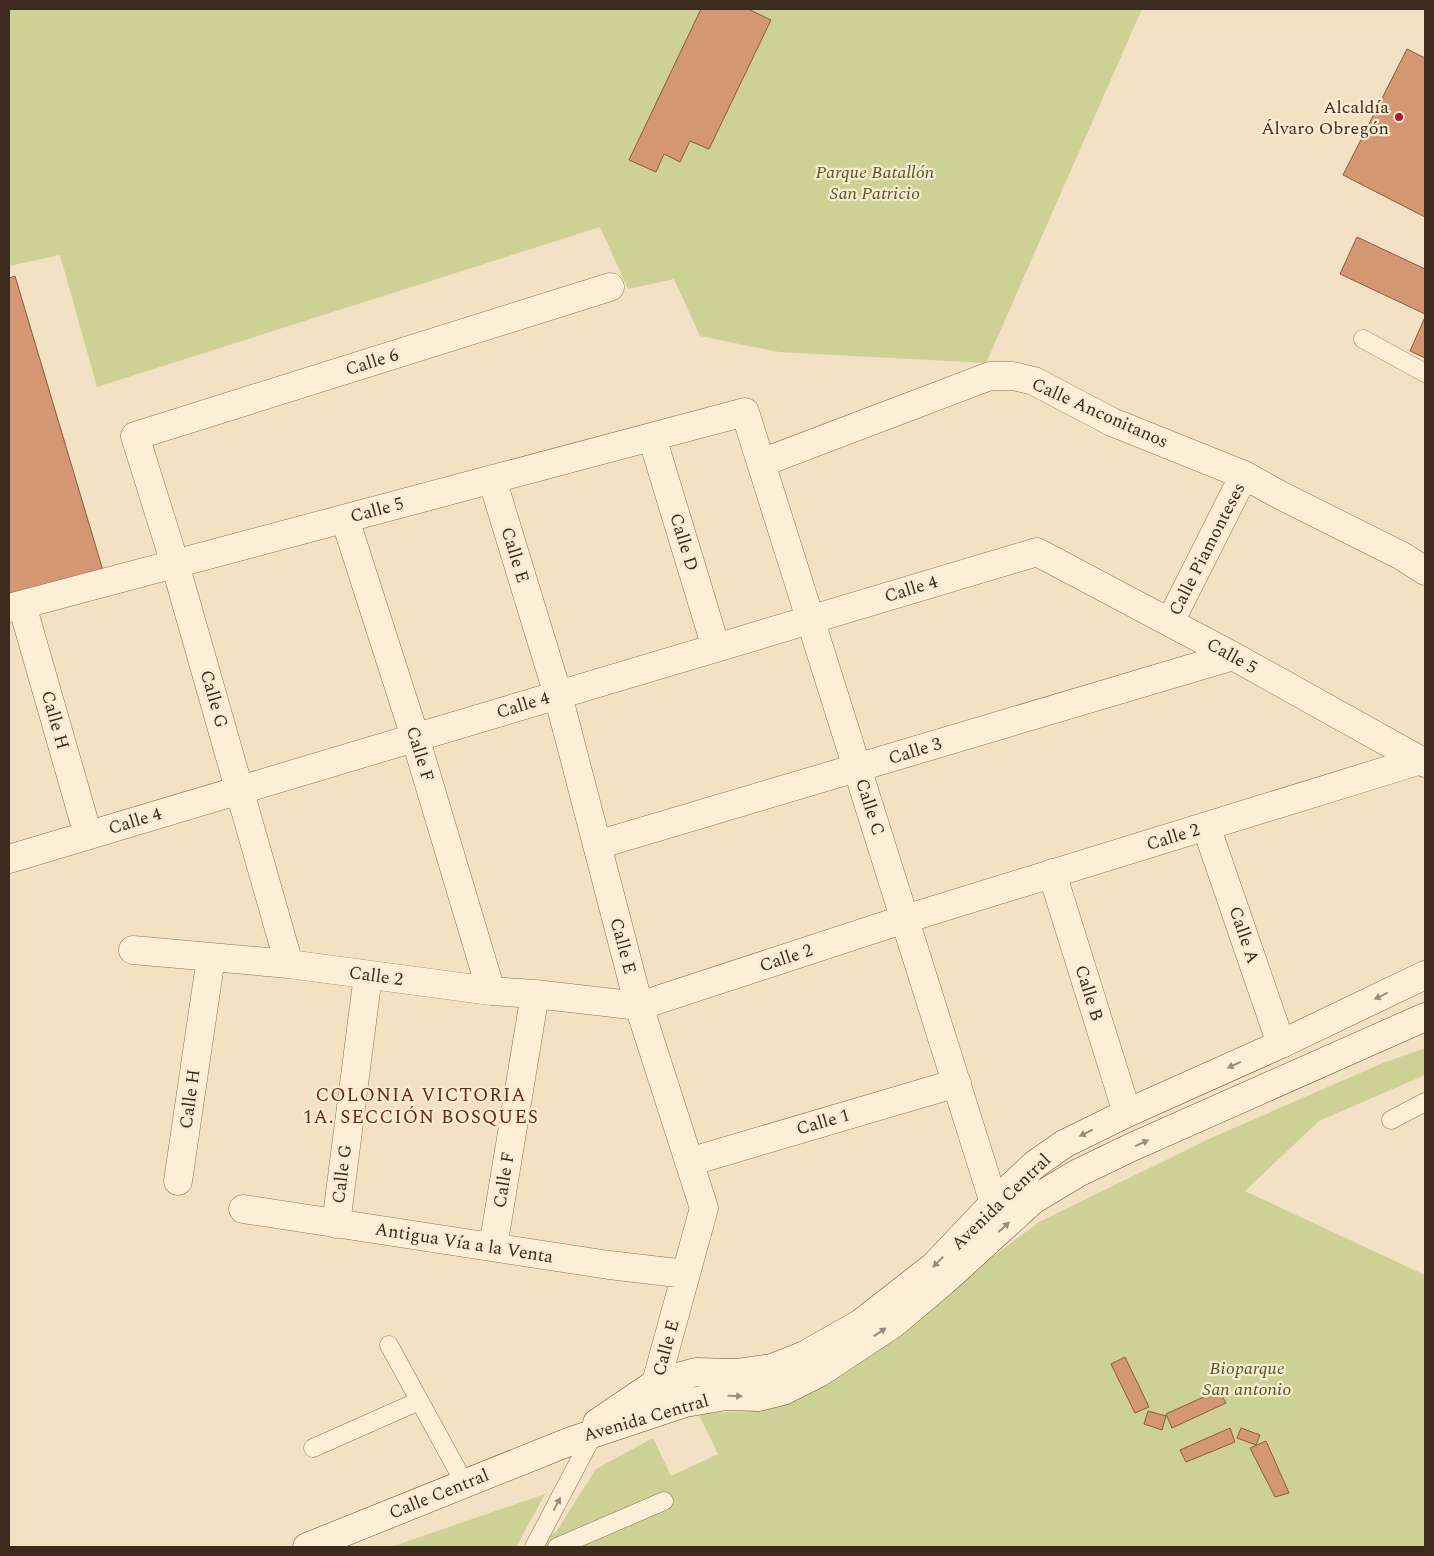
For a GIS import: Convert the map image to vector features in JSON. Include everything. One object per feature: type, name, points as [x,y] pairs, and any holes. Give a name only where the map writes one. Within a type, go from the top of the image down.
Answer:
[{"type":"street","name":"Calle 6","points":[[135,436],[610,287]]},
{"type":"street","name":"Calle Anconitanos","points":[[760,463],[990,376],[1013,376],[1034,381],[1112,422],[1244,475],[1402,556],[1425,571]]},
{"type":"street","name":"Calle 5","points":[[15,606],[744,412]]},
{"type":"street","name":"Calle C","points":[[744,412],[994,1203]]},
{"type":"street","name":"Calle G","points":[[135,436],[176,564],[289,964]]},
{"type":"street","name":"Calle D","points":[[652,437],[716,648]]},
{"type":"street","name":"Calle Piamonteses","points":[[1170,622],[1244,475]]},
{"type":"street","name":"Calle E","points":[[492,479],[558,695],[639,1006],[704,1208],[656,1383],[664,1410]]},
{"type":"street","name":"Calle F","points":[[345,518],[415,738],[491,991]]},
{"type":"street","name":"Calle 5","points":[[1037,552],[1233,656],[1423,761]]},
{"type":"street","name":"Calle 4","points":[[9,859],[1037,552]]},
{"type":"street","name":"Calle H","points":[[15,606],[88,835]]},
{"type":"street","name":"Calle 3","points":[[597,846],[1233,656]]},
{"type":"street","name":"Calle 2","points":[[133,950],[289,964],[491,991],[639,1006],[905,919],[1423,761]]},
{"type":"street","name":"Calle A","points":[[1206,826],[1282,1044]]},
{"type":"street","name":"Calle B","points":[[1052,874],[1127,1113]]},
{"type":"street","name":"Calle H","points":[[178,1182],[211,957]]},
{"type":"street","name":"Calle G","points":[[336,1224],[368,975]]},
{"type":"street","name":"Avenida Central","points":[[585,1434],[656,1383],[696,1372],[736,1373],[772,1368],[805,1355],[861,1323],[934,1266],[994,1203],[1034,1165],[1064,1144],[1127,1113],[1282,1044],[1425,975]]},
{"type":"street","name":"Calle F","points":[[493,1247],[535,994]]},
{"type":"street","name":"Avenida Central","points":[[585,1434],[685,1403],[726,1396],[760,1397],[783,1391],[819,1373],[892,1324],[951,1275],[1033,1200],[1078,1174],[1132,1147],[1425,1017]]},
{"type":"street","name":"Calle 1","points":[[689,1162],[957,1083]]},
{"type":"street","name":"Antigua Vía a la Venta","points":[[243,1209],[609,1265],[686,1274]]},
{"type":"street","name":"Calle Central","points":[[307,1547],[585,1434]]},
{"type":"lane","points":[[1363,339],[1425,373]]},
{"type":"lane","points":[[1391,1120],[1425,1102]]},
{"type":"lane","points":[[389,1345],[465,1484]]},
{"type":"lane","points":[[313,1448],[419,1401]]},
{"type":"lane","points":[[534,1547],[585,1434]]},
{"type":"lane","points":[[558,1547],[664,1501]]},
{"type":"green space","name":"Parque Batallón San Patricio","points":[[9,9],[1142,9],[986,363],[779,352],[700,336],[674,279],[628,289],[600,227],[97,387],[60,255],[9,266]]},
{"type":"green space","name":"Bioparque San antonio","points":[[1425,1048],[1425,1075],[1319,1121],[1245,1191],[1425,1275],[1425,1547],[524,1547],[556,1532],[596,1469],[653,1438],[671,1476],[718,1454],[698,1413],[751,1411],[788,1404],[846,1373],[956,1284],[1039,1222],[1211,1138],[1383,1063]]},
{"type":"green space","points":[[545,1494],[516,1547],[391,1547]]},
{"type":"building","points":[[701,9],[748,9],[771,20],[709,149],[690,141],[680,162],[664,154],[656,172],[629,160]]},
{"type":"building","name":"Alcaldía Álvaro Obregón","points":[[1407,49],[1425,58],[1425,217],[1343,175]]},
{"type":"building","points":[[1357,237],[1425,269],[1425,314],[1340,274]]},
{"type":"building","points":[[15,276],[104,574],[9,601],[9,278]]},
{"type":"building","points":[[1425,317],[1425,358],[1410,351]]},
{"type":"building","points":[[1125,1357],[1149,1407],[1135,1413],[1111,1364]]},
{"type":"building","points":[[1219,1390],[1226,1403],[1172,1428],[1166,1414]]},
{"type":"building","points":[[1148,1411],[1166,1416],[1162,1430],[1144,1424]]},
{"type":"building","points":[[1230,1428],[1235,1442],[1186,1462],[1180,1450]]},
{"type":"building","points":[[1241,1428],[1260,1435],[1256,1445],[1237,1438]]},
{"type":"building","points":[[1266,1441],[1289,1493],[1275,1497],[1250,1448]]},
{"type":"place","name":"Alcaldía Álvaro Obregón","points":[[1399,117]]},
{"type":"district","name":"COLONIA VICTORIA 1A. SECCIÓN BOSQUES","points":[[421,1106]]}]
